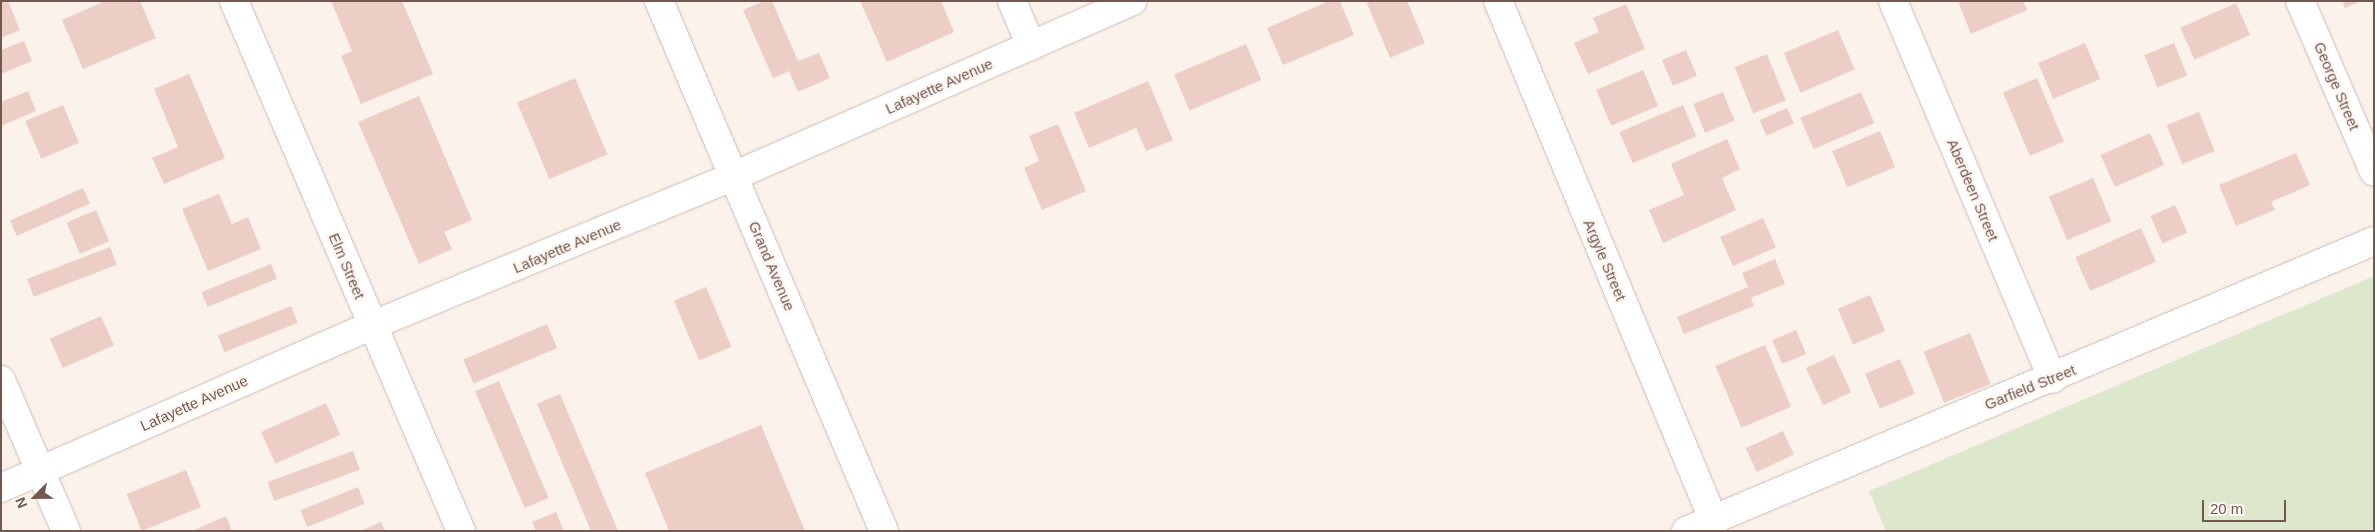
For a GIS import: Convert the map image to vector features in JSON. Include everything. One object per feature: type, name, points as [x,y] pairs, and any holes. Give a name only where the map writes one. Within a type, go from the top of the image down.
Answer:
[{"type":"street","name":"Elm Street","points":[[234,1],[461,531]]},
{"type":"street","name":"Grand Avenue","points":[[659,1],[884,531]]},
{"type":"street","points":[[1012,1],[1031,46]]},
{"type":"street","name":"Lafayette Avenue","points":[[1,488],[373,325],[734,176],[1132,1]]},
{"type":"street","name":"Argyle Street","points":[[1498,1],[1713,519]]},
{"type":"street","name":"Aberdeen Street","points":[[1893,1],[2052,379]]},
{"type":"street","name":"George Street","points":[[2300,1],[2374,172]]},
{"type":"street","name":"Garfield Street","points":[[1686,531],[1886,444],[2052,379],[2374,241]]},
{"type":"street","points":[[1,380],[66,531]]},
{"type":"green space","points":[[2374,276],[2374,531],[1886,531],[1869,491]]},
{"type":"building","points":[[1,1],[8,1],[20,30],[1,38]]},
{"type":"building","points":[[105,1],[140,1],[156,38],[83,69],[62,20]]},
{"type":"building","points":[[331,1],[402,1],[433,74],[361,104],[341,56],[352,51]]},
{"type":"building","points":[[764,1],[772,1],[798,61],[819,53],[830,78],[798,92],[789,71],[773,78],[743,10]]},
{"type":"building","points":[[860,1],[941,1],[954,32],[887,62]]},
{"type":"building","points":[[1329,1],[1340,1],[1354,35],[1283,65],[1267,28]]},
{"type":"building","points":[[1366,1],[1407,1],[1425,43],[1390,58]]},
{"type":"building","points":[[1958,1],[2023,1],[2027,10],[1971,34]]},
{"type":"building","points":[[2342,1],[2362,1],[2345,8]]},
{"type":"building","points":[[2236,3],[2250,35],[2195,60],[2180,28]]},
{"type":"building","points":[[1626,4],[1645,49],[1588,74],[1574,43],[1599,32],[1593,18]]},
{"type":"building","points":[[1838,30],[1855,70],[1800,93],[1784,53]]},
{"type":"building","points":[[24,41],[32,61],[1,74],[1,50]]},
{"type":"building","points":[[2085,43],[2100,79],[2053,99],[2038,63]]},
{"type":"building","points":[[2174,43],[2187,75],[2157,87],[2144,55]]},
{"type":"building","points":[[1246,44],[1261,80],[1189,110],[1174,74]]},
{"type":"building","points":[[1686,50],[1697,76],[1673,86],[1662,60]]},
{"type":"building","points":[[1767,54],[1786,100],[1753,113],[1735,67]]},
{"type":"building","points":[[1643,70],[1658,106],[1611,126],[1596,90]]},
{"type":"building","points":[[189,74],[225,158],[164,184],[152,158],[178,147],[154,89]]},
{"type":"building","points":[[575,78],[607,154],[549,179],[517,103]]},
{"type":"building","points":[[2037,78],[2064,142],[2030,156],[2003,92]]},
{"type":"building","points":[[1148,81],[1173,140],[1146,151],[1136,128],[1089,148],[1074,113]]},
{"type":"building","points":[[28,91],[36,111],[1,126],[1,102]]},
{"type":"building","points":[[1723,92],[1735,121],[1705,133],[1693,104]]},
{"type":"building","points":[[1861,92],[1874,123],[1814,149],[1800,118]]},
{"type":"building","points":[[419,96],[472,220],[444,232],[452,249],[419,264],[358,122]]},
{"type":"building","points":[[63,105],[79,143],[41,159],[25,121]]},
{"type":"building","points":[[1683,105],[1696,136],[1633,163],[1619,132]]},
{"type":"building","points":[[1787,108],[1794,124],[1767,136],[1760,120]]},
{"type":"building","points":[[2199,112],[2215,151],[2182,164],[2167,125]]},
{"type":"building","points":[[1058,124],[1086,191],[1042,210],[1024,168],[1039,161],[1029,136]]},
{"type":"building","points":[[1880,131],[1895,167],[1847,187],[1832,151]]},
{"type":"building","points":[[2150,133],[2164,165],[2115,187],[2101,155]]},
{"type":"building","points":[[1727,139],[1740,169],[1722,178],[1736,210],[1663,243],[1649,210],[1684,195],[1671,164]]},
{"type":"building","points":[[2296,153],[2310,185],[2271,202],[2275,210],[2236,226],[2219,185]]},
{"type":"building","points":[[2093,178],[2111,221],[2067,240],[2049,197]]},
{"type":"building","points":[[83,188],[90,204],[17,236],[10,221]]},
{"type":"building","points":[[219,194],[232,224],[248,217],[261,249],[208,271],[182,209]]},
{"type":"building","points":[[2175,205],[2187,232],[2163,243],[2150,216]]},
{"type":"building","points":[[96,210],[109,241],[80,254],[67,223]]},
{"type":"building","points":[[1763,218],[1776,247],[1733,266],[1720,237]]},
{"type":"building","points":[[2141,228],[2156,262],[2090,291],[2075,257]]},
{"type":"building","points":[[110,247],[117,265],[34,297],[27,279]]},
{"type":"building","points":[[1775,259],[1785,284],[1751,298],[1754,306],[1684,334],[1677,317],[1748,287],[1742,273]]},
{"type":"building","points":[[271,264],[277,279],[207,307],[201,292]]},
{"type":"building","points":[[706,287],[731,347],[699,361],[674,301]]},
{"type":"building","points":[[1870,295],[1885,331],[1853,345],[1838,309]]},
{"type":"building","points":[[291,306],[298,323],[224,352],[218,336]]},
{"type":"building","points":[[101,316],[114,345],[63,368],[50,339]]},
{"type":"building","points":[[547,324],[557,348],[473,383],[463,360]]},
{"type":"building","points":[[1796,330],[1806,354],[1782,364],[1772,340]]},
{"type":"building","points":[[1970,333],[1991,384],[1944,403],[1924,352]]},
{"type":"building","points":[[1765,345],[1791,407],[1741,428],[1715,366]]},
{"type":"building","points":[[1834,355],[1851,392],[1823,405],[1806,368]]},
{"type":"building","points":[[1900,359],[1915,394],[1880,409],[1865,374]]},
{"type":"building","points":[[499,381],[549,498],[525,508],[475,391]]},
{"type":"building","points":[[560,394],[618,530],[591,531],[537,404]]},
{"type":"building","points":[[326,403],[340,435],[275,464],[261,432]]},
{"type":"building","points":[[761,425],[805,531],[669,531],[645,473]]},
{"type":"building","points":[[1783,431],[1794,455],[1757,472],[1746,448]]},
{"type":"building","points":[[353,451],[360,470],[274,501],[267,482]]},
{"type":"building","points":[[186,470],[201,507],[142,531],[127,494]]},
{"type":"building","points":[[358,487],[365,504],[307,527],[301,510]]},
{"type":"building","points":[[556,512],[564,531],[536,531],[532,522]]},
{"type":"building","points":[[226,516],[232,531],[192,531]]},
{"type":"building","points":[[381,522],[385,531],[360,531]]}]
